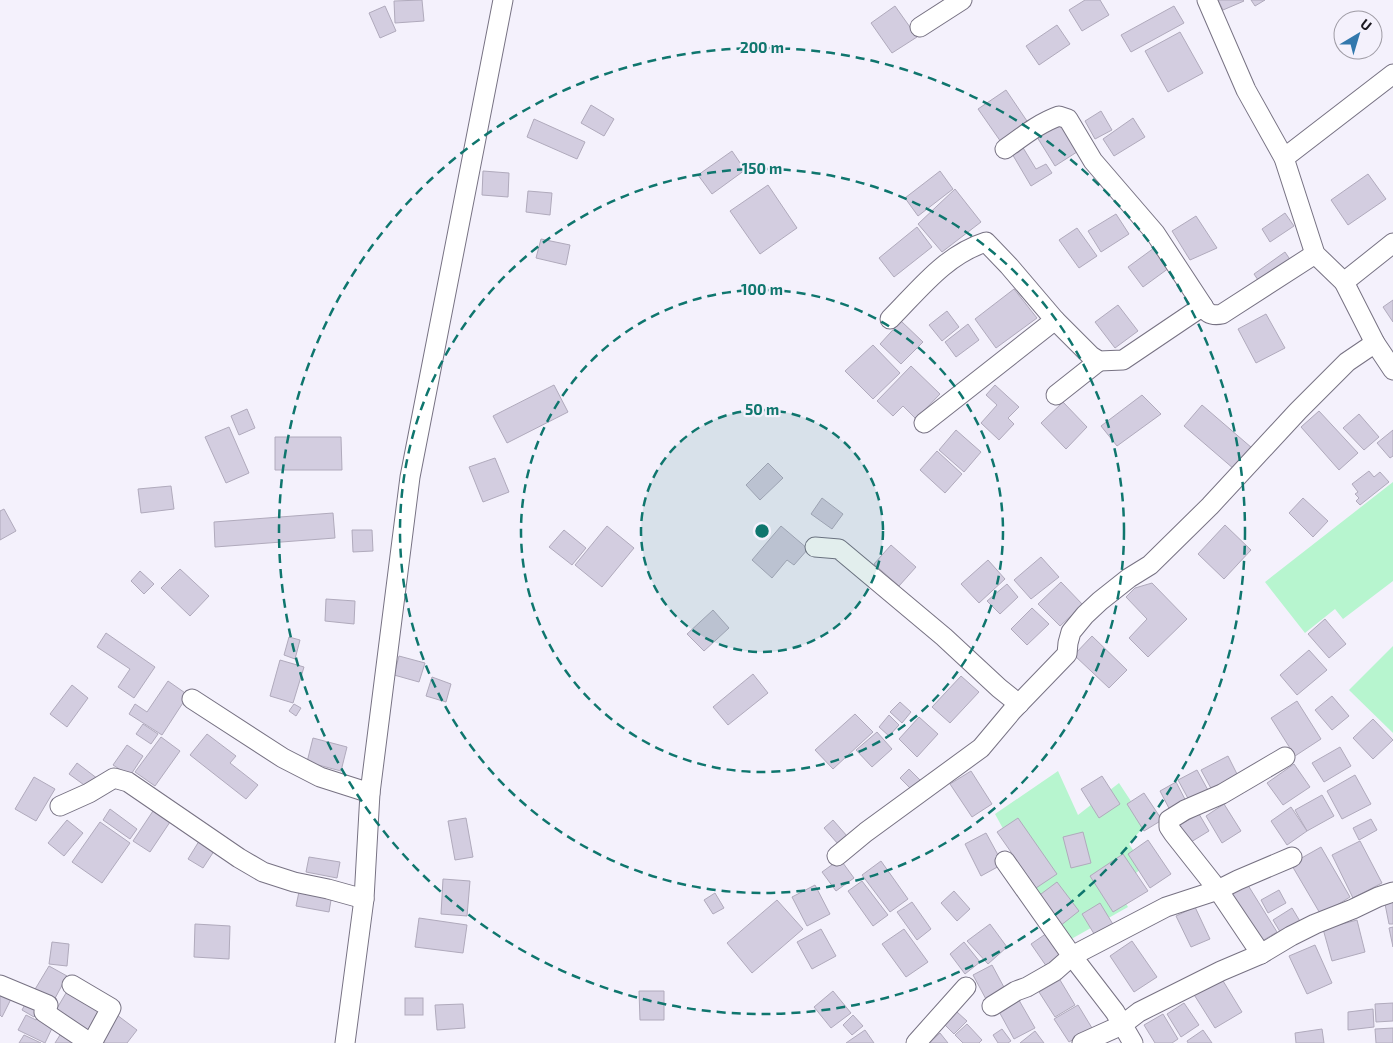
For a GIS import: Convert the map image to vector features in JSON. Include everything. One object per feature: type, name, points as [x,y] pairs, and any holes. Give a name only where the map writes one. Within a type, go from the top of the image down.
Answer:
[{"type":"street","points":[[345,1043],[364,899],[370,793],[410,478],[503,0]]},
{"type":"street","points":[[920,27],[962,0]]},
{"type":"street","points":[[1207,0],[1246,90],[1284,158],[1315,254],[1344,282],[1375,343],[1393,370]]},
{"type":"street","points":[[1284,158],[1393,74]]},
{"type":"street","points":[[1005,149],[1051,119],[1059,116],[1068,119],[1093,162],[1155,233],[1208,314],[1214,316],[1222,314],[1315,254]]},
{"type":"street","points":[[890,319],[934,274],[958,254],[986,242],[1055,320],[1090,356],[1098,361],[1123,360],[1202,306]]},
{"type":"street","points":[[1344,282],[1393,243]]},
{"type":"street","points":[[924,423],[1055,320]]},
{"type":"street","points":[[837,856],[866,832],[981,748],[1018,704],[1067,654],[1071,632],[1085,615],[1129,578],[1150,565],[1210,506],[1291,418],[1347,362],[1375,343]]},
{"type":"street","points":[[1056,394],[1098,361]]},
{"type":"street","points":[[814,547],[839,550],[944,637],[1018,704]]},
{"type":"street","points":[[192,699],[298,766],[320,777],[370,793]]},
{"type":"street","points":[[1261,954],[1218,890],[1169,827],[1169,820],[1185,810],[1222,794],[1285,757]]},
{"type":"street","points":[[60,806],[89,793],[114,778],[128,782],[239,858],[263,872],[294,882],[364,899]]},
{"type":"street","points":[[992,1006],[1048,975],[1072,956],[1166,908],[1218,890],[1292,857]]},
{"type":"street","points":[[1005,861],[1072,956],[1115,1012],[1134,1043]]},
{"type":"street","points":[[1082,1043],[1122,1025],[1139,1012],[1221,971],[1261,954],[1315,924],[1393,892]]},
{"type":"street","points":[[0,985],[48,1005],[44,1012],[91,1043],[112,1008],[72,985]]},
{"type":"street","points":[[916,1043],[966,987]]},
{"type":"green space","points":[[1393,482],[1393,581],[1343,619],[1335,609],[1305,633],[1265,582]]},
{"type":"green space","points":[[1393,646],[1393,733],[1349,690]]},
{"type":"green space","points":[[1058,771],[1078,815],[1119,783],[1146,824],[1129,844],[1144,866],[1118,889],[1128,907],[1066,942],[1020,886],[1030,878],[995,814]]},
{"type":"building","points":[[422,0],[424,21],[395,23],[394,1]]},
{"type":"building","points":[[1085,0],[1100,0],[1109,15],[1082,31],[1069,10]]},
{"type":"building","points":[[1218,0],[1243,0],[1244,1],[1223,10]]},
{"type":"building","points":[[1251,0],[1265,0],[1255,6]]},
{"type":"building","points":[[385,6],[396,31],[380,38],[369,13]]},
{"type":"building","points":[[895,6],[917,37],[892,53],[871,23]]},
{"type":"building","points":[[1174,6],[1184,23],[1131,52],[1121,35]]},
{"type":"building","points":[[1057,25],[1070,44],[1039,65],[1026,46]]},
{"type":"building","points":[[1180,32],[1203,73],[1168,92],[1145,51]]},
{"type":"building","points":[[1006,90],[1029,124],[1001,142],[978,109]]},
{"type":"building","points":[[591,105],[614,119],[604,136],[581,123]]},
{"type":"building","points":[[1101,111],[1112,130],[1095,139],[1085,121]]},
{"type":"building","points":[[1133,118],[1145,137],[1114,156],[1103,139]]},
{"type":"building","points":[[534,119],[585,142],[577,159],[527,137]]},
{"type":"building","points":[[1062,121],[1080,150],[1055,166],[1037,137]]},
{"type":"building","points":[[1022,146],[1036,169],[1046,164],[1052,173],[1031,186],[1011,152]]},
{"type":"building","points":[[732,151],[745,170],[712,194],[698,175]]},
{"type":"building","points":[[483,171],[509,173],[508,197],[482,195]]},
{"type":"building","points":[[940,171],[953,189],[918,216],[905,198]]},
{"type":"building","points":[[1368,174],[1386,199],[1348,225],[1331,200]]},
{"type":"building","points":[[768,185],[797,228],[760,254],[730,211]]},
{"type":"building","points":[[955,189],[981,222],[942,252],[918,224]]},
{"type":"building","points":[[528,191],[552,193],[550,215],[526,212]]},
{"type":"building","points":[[1285,213],[1294,226],[1270,242],[1262,229]]},
{"type":"building","points":[[1116,214],[1129,234],[1101,252],[1088,231]]},
{"type":"building","points":[[1196,216],[1217,248],[1190,260],[1172,231]]},
{"type":"building","points":[[917,227],[932,247],[894,277],[879,258]]},
{"type":"building","points":[[1077,228],[1097,256],[1079,268],[1059,240]]},
{"type":"building","points":[[541,239],[570,245],[566,265],[536,258]]},
{"type":"building","points":[[1154,248],[1169,268],[1143,287],[1128,267]]},
{"type":"building","points":[[1285,252],[1293,264],[1262,286],[1254,274]]},
{"type":"building","points":[[1014,289],[1037,318],[996,348],[975,319]]},
{"type":"building","points":[[1393,300],[1393,322],[1383,307]]},
{"type":"building","points":[[1118,305],[1138,331],[1115,348],[1095,322]]},
{"type":"building","points":[[947,311],[959,327],[942,341],[929,325]]},
{"type":"building","points":[[1266,314],[1285,348],[1256,363],[1238,329]]},
{"type":"building","points":[[901,321],[923,342],[901,364],[880,344]]},
{"type":"building","points":[[968,324],[979,340],[956,357],[945,342]]},
{"type":"building","points":[[873,345],[900,373],[873,399],[845,371]]},
{"type":"building","points":[[911,366],[940,394],[916,419],[903,406],[893,416],[877,401]]},
{"type":"building","points":[[554,385],[568,412],[507,443],[493,416]]},
{"type":"building","points":[[995,385],[1019,407],[1008,418],[1014,424],[999,440],[981,423],[997,405],[986,395]]},
{"type":"building","points":[[1142,395],[1161,414],[1117,446],[1101,426]]},
{"type":"building","points":[[1063,402],[1087,427],[1066,449],[1041,423]]},
{"type":"building","points":[[1202,405],[1252,448],[1234,469],[1184,426]]},
{"type":"building","points":[[247,409],[255,428],[239,435],[231,416]]},
{"type":"building","points":[[1319,411],[1358,453],[1339,470],[1301,427]]},
{"type":"building","points":[[1359,414],[1379,437],[1364,450],[1343,428]]},
{"type":"building","points":[[229,427],[249,473],[226,483],[205,437]]},
{"type":"building","points":[[956,430],[981,452],[964,472],[939,450]]},
{"type":"building","points":[[1393,430],[1393,456],[1390,458],[1377,443]]},
{"type":"building","points":[[275,437],[341,437],[342,470],[275,470]]},
{"type":"building","points":[[937,451],[962,474],[945,493],[920,470]]},
{"type":"building","points":[[495,458],[509,492],[483,502],[469,467]]},
{"type":"building","points":[[768,463],[783,478],[760,500],[746,485]]},
{"type":"building","points":[[1369,471],[1374,477],[1380,472],[1389,482],[1360,505],[1356,501],[1359,498],[1355,494],[1358,492],[1352,484]]},
{"type":"building","points":[[171,486],[174,509],[141,513],[138,489]]},
{"type":"building","points":[[822,498],[843,514],[832,529],[811,514]]},
{"type":"building","points":[[1303,498],[1328,521],[1313,537],[1289,513]]},
{"type":"building","points":[[4,509],[16,531],[0,540],[0,511]]},
{"type":"building","points":[[333,513],[335,538],[215,547],[214,522]]},
{"type":"building","points":[[1225,525],[1251,550],[1224,579],[1198,554]]},
{"type":"building","points":[[607,526],[634,548],[602,587],[575,565]]},
{"type":"building","points":[[781,526],[808,549],[794,565],[787,560],[772,578],[752,560]]},
{"type":"building","points":[[352,530],[372,530],[373,551],[353,552]]},
{"type":"building","points":[[564,530],[586,548],[572,565],[549,547]]},
{"type":"building","points":[[891,545],[916,567],[899,586],[874,564]]},
{"type":"building","points":[[1041,557],[1059,577],[1031,599],[1014,580]]},
{"type":"building","points":[[988,560],[1005,579],[979,603],[961,584]]},
{"type":"building","points":[[180,569],[209,596],[190,616],[161,588]]},
{"type":"building","points":[[140,571],[154,584],[144,594],[131,581]]},
{"type":"building","points":[[1061,582],[1083,605],[1060,626],[1038,604]]},
{"type":"building","points":[[1152,583],[1187,619],[1148,657],[1129,638],[1147,619],[1126,597],[1135,588]]},
{"type":"building","points":[[1007,584],[1018,597],[1000,614],[987,601]]},
{"type":"building","points":[[326,599],[355,601],[354,624],[325,621]]},
{"type":"building","points":[[1032,608],[1049,624],[1027,645],[1011,629]]},
{"type":"building","points":[[713,610],[729,628],[704,651],[687,634]]},
{"type":"building","points":[[1325,619],[1346,644],[1329,658],[1308,634]]},
{"type":"building","points":[[106,633],[155,667],[134,698],[118,687],[130,669],[97,647]]},
{"type":"building","points":[[1092,636],[1127,670],[1109,688],[1074,655]]},
{"type":"building","points":[[289,637],[300,640],[295,659],[284,655]]},
{"type":"building","points":[[1309,650],[1327,670],[1297,695],[1280,675]]},
{"type":"building","points":[[399,656],[425,663],[419,682],[394,675]]},
{"type":"building","points":[[280,660],[304,667],[293,703],[270,696]]},
{"type":"building","points":[[753,674],[768,693],[728,725],[713,707]]},
{"type":"building","points":[[961,676],[979,692],[950,723],[932,707]]},
{"type":"building","points":[[432,677],[451,684],[446,702],[426,696]]},
{"type":"building","points":[[168,681],[188,695],[162,735],[129,714],[135,704],[147,712]]},
{"type":"building","points":[[72,685],[88,698],[67,727],[50,714]]},
{"type":"building","points":[[1332,696],[1349,716],[1332,730],[1315,710]]},
{"type":"building","points":[[1297,701],[1321,739],[1295,756],[1271,718]]},
{"type":"building","points":[[900,702],[911,712],[902,723],[890,712]]},
{"type":"building","points":[[294,704],[301,708],[296,716],[289,711]]},
{"type":"building","points":[[855,714],[873,732],[833,769],[815,750]]},
{"type":"building","points":[[889,715],[899,725],[889,736],[879,727]]},
{"type":"building","points":[[919,717],[938,734],[917,757],[899,739]]},
{"type":"building","points":[[1373,719],[1393,740],[1373,759],[1353,738]]},
{"type":"building","points":[[143,724],[158,734],[151,744],[136,734]]},
{"type":"building","points":[[877,732],[892,749],[872,767],[856,750]]},
{"type":"building","points":[[207,734],[236,756],[230,763],[258,785],[246,799],[190,755]]},
{"type":"building","points":[[161,737],[180,751],[155,786],[135,772]]},
{"type":"building","points":[[313,738],[347,747],[341,771],[307,762]]},
{"type":"building","points":[[127,745],[143,756],[130,776],[113,765]]},
{"type":"building","points":[[1340,747],[1351,766],[1324,782],[1312,763]]},
{"type":"building","points":[[1228,756],[1239,778],[1213,792],[1201,770]]},
{"type":"building","points":[[77,763],[98,779],[91,790],[69,774]]},
{"type":"building","points":[[1294,764],[1310,787],[1283,805],[1267,783]]},
{"type":"building","points":[[909,769],[920,780],[911,789],[900,778]]},
{"type":"building","points":[[1197,770],[1209,792],[1190,802],[1178,780]]},
{"type":"building","points":[[971,771],[992,804],[972,817],[950,784]]},
{"type":"building","points":[[1355,775],[1371,804],[1342,819],[1327,791]]},
{"type":"building","points":[[1102,776],[1120,804],[1099,818],[1081,789]]},
{"type":"building","points":[[34,777],[55,789],[36,821],[15,809]]},
{"type":"building","points":[[1176,782],[1188,805],[1172,814],[1160,791]]},
{"type":"building","points":[[1144,793],[1162,820],[1144,831],[1127,804]]},
{"type":"building","points":[[1322,795],[1334,816],[1307,831],[1295,810]]},
{"type":"building","points":[[1224,804],[1241,831],[1222,843],[1206,816]]},
{"type":"building","points":[[1291,807],[1307,831],[1287,845],[1271,821]]},
{"type":"building","points":[[110,809],[137,829],[130,839],[103,820]]},
{"type":"building","points":[[153,811],[170,822],[150,852],[133,841]]},
{"type":"building","points":[[1199,814],[1209,831],[1186,845],[1176,827]]},
{"type":"building","points":[[466,818],[473,857],[455,860],[448,821]]},
{"type":"building","points":[[1018,818],[1057,874],[1036,888],[997,832]]},
{"type":"building","points":[[1371,819],[1377,830],[1359,840],[1353,828]]},
{"type":"building","points":[[67,820],[83,833],[64,856],[48,843]]},
{"type":"building","points":[[833,820],[847,836],[838,844],[824,828]]},
{"type":"building","points":[[100,822],[130,843],[102,883],[72,862]]},
{"type":"building","points":[[1083,832],[1091,863],[1071,868],[1063,837]]},
{"type":"building","points":[[986,833],[1003,864],[981,876],[965,844]]},
{"type":"building","points":[[201,838],[216,848],[203,868],[188,859]]},
{"type":"building","points":[[1148,840],[1171,874],[1150,888],[1128,854]]},
{"type":"building","points":[[1360,841],[1382,883],[1353,898],[1332,855]]},
{"type":"building","points":[[1321,847],[1350,897],[1321,915],[1291,864]]},
{"type":"building","points":[[1123,854],[1148,891],[1113,912],[1090,876]]},
{"type":"building","points":[[309,857],[340,862],[337,878],[306,872]]},
{"type":"building","points":[[840,859],[854,878],[836,891],[822,872]]},
{"type":"building","points":[[881,861],[908,899],[890,912],[862,875]]},
{"type":"building","points":[[443,879],[470,881],[467,916],[441,914]]},
{"type":"building","points":[[862,881],[888,915],[873,926],[848,891]]},
{"type":"building","points":[[1057,882],[1079,911],[1060,926],[1037,897]]},
{"type":"building","points":[[1246,882],[1277,932],[1257,944],[1226,894]]},
{"type":"building","points":[[815,885],[830,914],[807,926],[792,897]]},
{"type":"building","points":[[300,887],[332,894],[329,912],[296,906]]},
{"type":"building","points":[[1279,890],[1286,903],[1268,913],[1261,900]]},
{"type":"building","points":[[954,891],[970,909],[957,921],[941,903]]},
{"type":"building","points":[[715,893],[724,908],[713,914],[704,900]]},
{"type":"building","points":[[1393,897],[1393,924],[1389,924],[1384,899]]},
{"type":"building","points":[[777,900],[803,929],[752,973],[727,943]]},
{"type":"building","points":[[912,902],[931,929],[917,940],[897,912]]},
{"type":"building","points":[[1100,903],[1114,926],[1096,937],[1082,914]]},
{"type":"building","points":[[1195,907],[1210,939],[1191,947],[1176,916]]},
{"type":"building","points":[[1292,908],[1301,923],[1282,935],[1273,920]]},
{"type":"building","points":[[419,918],[467,925],[463,953],[415,947]]},
{"type":"building","points":[[1357,920],[1365,952],[1332,961],[1323,929]]},
{"type":"building","points":[[195,924],[230,926],[229,959],[194,957]]},
{"type":"building","points":[[990,924],[1007,947],[988,964],[967,941]]},
{"type":"building","points":[[1393,927],[1393,947],[1389,928]]},
{"type":"building","points":[[821,929],[836,956],[812,969],[797,942]]},
{"type":"building","points":[[904,929],[928,962],[906,977],[882,944]]},
{"type":"building","points":[[1050,931],[1067,957],[1049,970],[1031,944]]},
{"type":"building","points":[[1132,941],[1157,977],[1134,992],[1110,956]]},
{"type":"building","points":[[52,942],[69,944],[67,966],[49,964]]},
{"type":"building","points":[[964,942],[980,962],[965,974],[950,954]]},
{"type":"building","points":[[1315,945],[1332,983],[1307,994],[1289,956]]},
{"type":"building","points":[[992,965],[1006,991],[987,1001],[973,975]]},
{"type":"building","points":[[49,966],[67,976],[53,1002],[34,991]]},
{"type":"building","points":[[1220,976],[1242,1012],[1215,1028],[1193,993]]},
{"type":"building","points":[[1060,980],[1075,1005],[1055,1017],[1039,992]]},
{"type":"building","points":[[69,988],[104,1010],[88,1036],[53,1015]]},
{"type":"building","points":[[0,989],[13,995],[2,1017],[0,1015]]},
{"type":"building","points":[[639,991],[664,991],[664,1020],[640,1020]]},
{"type":"building","points":[[833,991],[851,1013],[831,1028],[814,1007]]},
{"type":"building","points":[[1016,995],[1035,1028],[1014,1039],[996,1006]]},
{"type":"building","points":[[405,998],[423,998],[423,1015],[405,1015]]},
{"type":"building","points":[[28,999],[40,1005],[34,1017],[22,1010]]},
{"type":"building","points":[[1184,1003],[1199,1025],[1181,1037],[1167,1014]]},
{"type":"building","points":[[1393,1003],[1393,1021],[1376,1022],[1375,1004]]},
{"type":"building","points":[[463,1004],[465,1028],[437,1030],[435,1005]]},
{"type":"building","points":[[1078,1005],[1092,1028],[1069,1042],[1054,1019]]},
{"type":"building","points":[[1373,1009],[1374,1027],[1348,1030],[1348,1012]]},
{"type":"building","points":[[957,1012],[967,1021],[954,1034],[944,1024]]},
{"type":"building","points":[[39,1014],[55,1022],[45,1043],[18,1030],[26,1015],[36,1020]]},
{"type":"building","points":[[1163,1014],[1178,1039],[1172,1043],[1155,1043],[1144,1025]]},
{"type":"building","points":[[117,1015],[137,1030],[127,1043],[105,1043],[100,1039]]},
{"type":"building","points":[[853,1015],[863,1026],[852,1035],[843,1025]]},
{"type":"building","points":[[967,1024],[982,1040],[979,1043],[963,1043],[955,1035]]},
{"type":"building","points":[[1393,1028],[1393,1043],[1376,1043],[1375,1029]]},
{"type":"building","points":[[1002,1029],[1011,1041],[1008,1043],[998,1043],[993,1035]]},
{"type":"building","points":[[1322,1029],[1324,1043],[1296,1043],[1295,1033]]},
{"type":"building","points":[[865,1030],[874,1043],[846,1043]]},
{"type":"building","points":[[1203,1030],[1212,1043],[1188,1043],[1187,1041]]},
{"type":"building","points":[[1035,1031],[1044,1043],[1020,1043]]},
{"type":"building","points":[[940,1033],[948,1043],[929,1043]]},
{"type":"building","points":[[24,1035],[41,1043],[19,1043]]},
{"type":"building","points":[[60,1035],[74,1043],[55,1043]]}]
